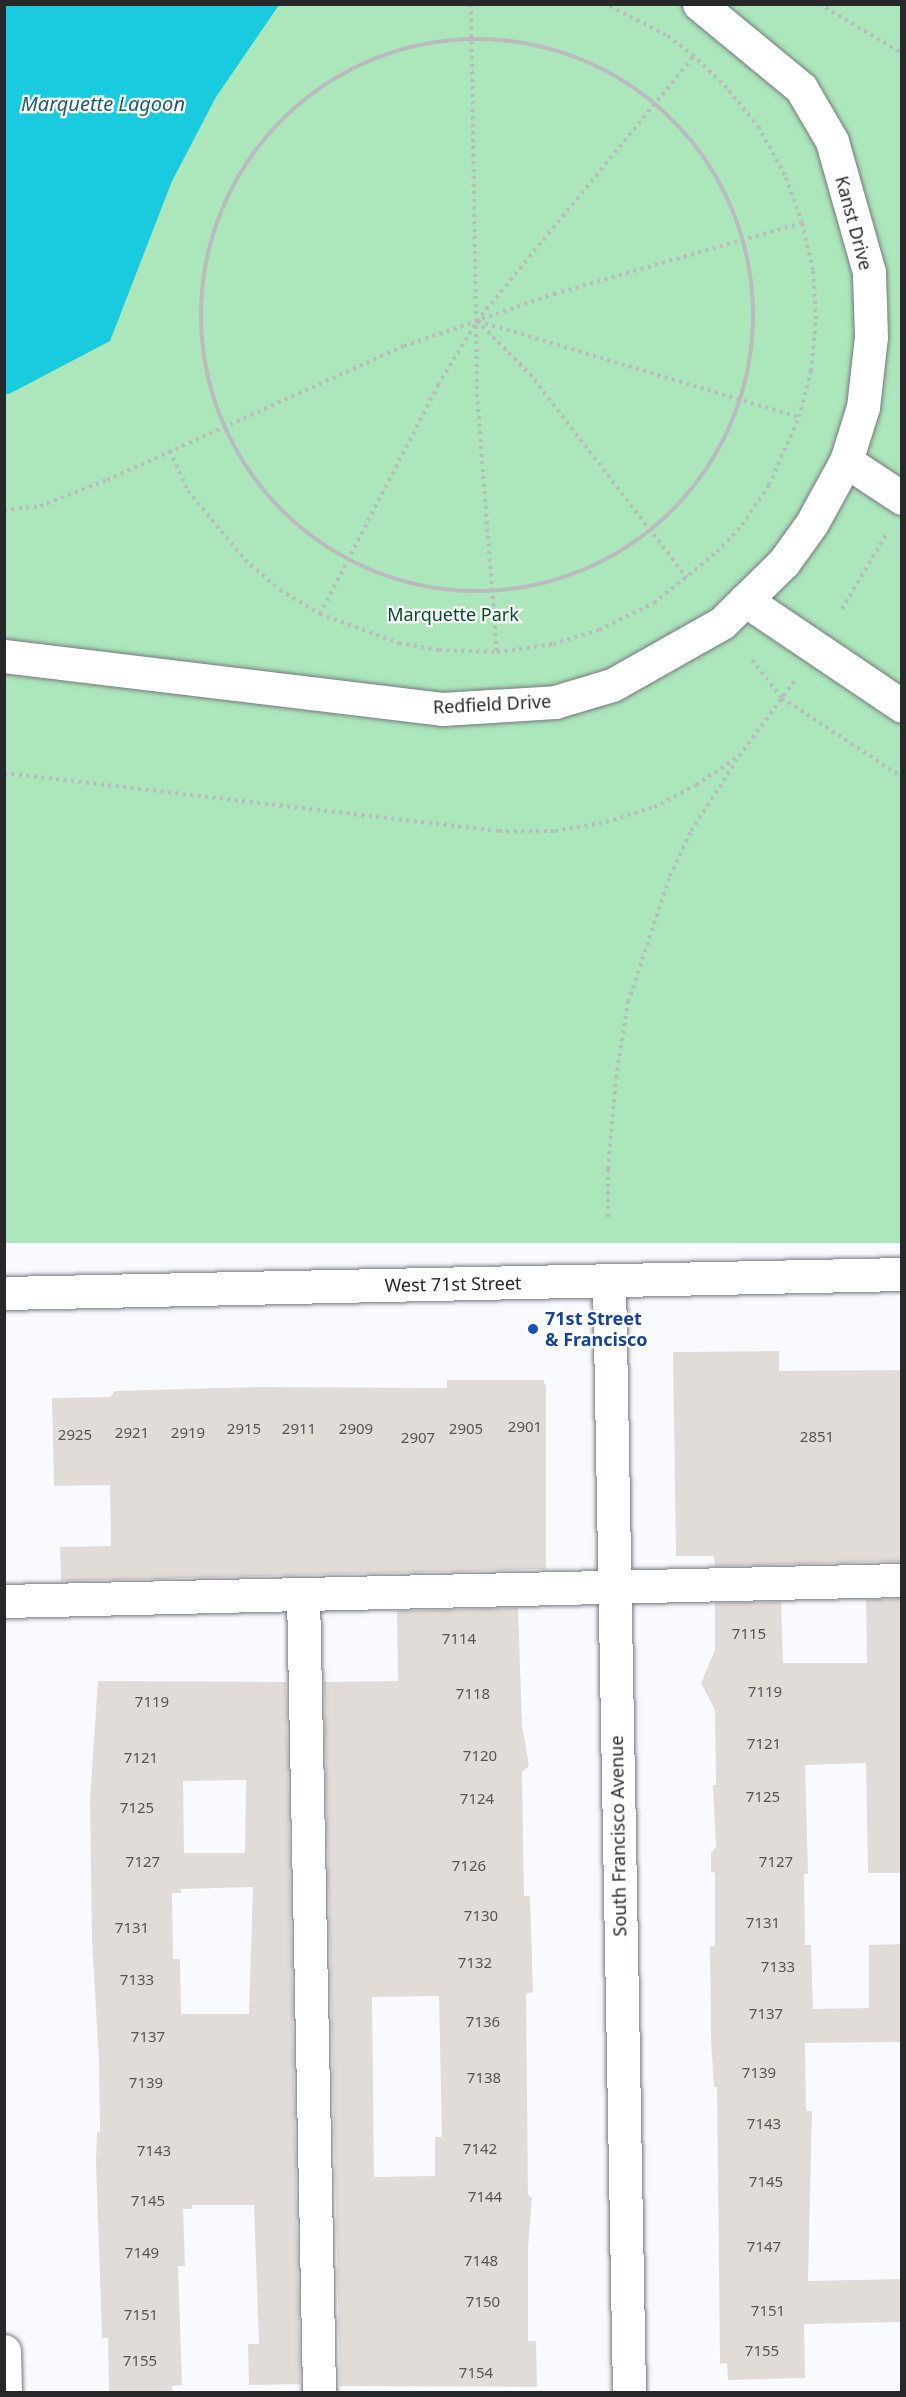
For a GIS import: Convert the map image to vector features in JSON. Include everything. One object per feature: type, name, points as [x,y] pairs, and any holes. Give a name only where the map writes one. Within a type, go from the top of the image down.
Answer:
[{"type":"street","name":"Kanst Drive","points":[[699,4],[801,88],[832,141],[869,272],[872,337],[863,407],[846,461],[812,523]]},
{"type":"street","points":[[846,461],[902,498]]},
{"type":"street","name":"Redfield Drive","points":[[4,656],[442,709],[555,702],[612,685],[669,656],[722,623],[784,562],[812,523]]},
{"type":"street","points":[[745,600],[902,706]]},
{"type":"street","name":"West 71st Street","points":[[4,1293],[902,1274]]},
{"type":"street","name":"South Francisco Avenue","points":[[609,1280],[628,2392]]},
{"type":"street","points":[[4,1600],[902,1581]]},
{"type":"street","points":[[303,1594],[319,2392]]},
{"type":"street","points":[[4,2351],[5,2392]]},
{"type":"path","points":[[471,4],[477,394],[497,652]]},
{"type":"path","points":[[170,451],[188,491],[213,526],[254,568],[320,614],[399,643],[439,650],[497,652],[553,644],[599,630],[654,603],[717,552],[753,509],[789,447],[811,370],[816,319],[813,270],[802,223],[785,175],[759,128],[727,88],[694,56],[666,35],[606,4]]},
{"type":"path","points":[[819,4],[902,52]]},
{"type":"path","points":[[472,39],[514,42],[561,52],[603,69],[655,104],[708,162],[729,201],[744,240],[754,318],[742,400],[717,454],[694,487],[650,530],[622,550],[576,573],[539,584],[493,591],[414,584],[348,559],[287,516],[261,487],[221,427],[202,346],[200,307],[204,270],[216,221],[233,185],[256,149],[287,114],[324,85],[365,63],[401,50],[472,39]]},
{"type":"path","points":[[320,614],[438,385],[477,321],[694,56]]},
{"type":"path","points":[[4,510],[40,506],[170,451],[404,346],[554,294],[802,223]]},
{"type":"path","points":[[477,321],[799,417]]},
{"type":"path","points":[[477,321],[530,374],[687,578]]},
{"type":"path","points":[[842,609],[886,535]]},
{"type":"path","points":[[752,660],[782,698],[902,777]]},
{"type":"path","points":[[608,1217],[614,1101],[628,1002],[670,876],[691,831],[739,756],[800,674]]},
{"type":"path","points":[[4,773],[499,831],[555,831],[606,822],[654,807],[739,756]]},
{"type":"green space","name":"Marquette Park","points":[[4,5],[901,5],[901,1243],[4,1243]]},
{"type":"water","name":"Marquette Lagoon","points":[[5,4],[279,5],[216,97],[172,181],[110,341],[9,394],[4,394]]},
{"type":"building","points":[[779,1351],[779,1371],[902,1370],[902,1561],[715,1566],[714,1556],[676,1556],[673,1352]]},
{"type":"building","points":[[447,1380],[543,1380],[546,1386],[546,1569],[61,1581],[60,1547],[111,1546],[110,1485],[54,1486],[52,1398],[110,1397],[115,1391],[257,1387],[447,1388]]},
{"type":"building","points":[[900,1599],[902,1873],[868,1873],[866,1763],[805,1765],[808,1874],[804,1874],[805,1945],[811,1945],[813,2009],[869,2008],[869,1945],[902,1944],[902,2042],[805,2043],[806,2111],[812,2111],[808,2281],[902,2279],[902,2322],[804,2324],[805,2378],[728,2380],[727,2363],[720,2364],[717,2087],[714,2087],[711,2040],[710,1946],[715,1946],[715,1873],[711,1871],[711,1853],[716,1847],[713,1785],[716,1785],[715,1710],[701,1683],[715,1650],[715,1603],[781,1602],[783,1663],[867,1663],[866,1600]]},
{"type":"building","points":[[518,1608],[522,1725],[529,1766],[522,1772],[524,1896],[530,1896],[533,1992],[526,1994],[528,2195],[532,2198],[528,2247],[528,2341],[536,2341],[537,2387],[340,2386],[324,1682],[398,1681],[397,1611]],"holes":[[[439,1996],[442,2137],[435,2137],[435,2176],[374,2177],[372,1997]]]},
{"type":"building","points":[[98,1681],[286,1682],[300,2384],[249,2385],[248,2344],[259,2344],[254,2205],[192,2205],[192,2209],[183,2209],[185,2266],[178,2266],[182,2385],[172,2386],[172,2392],[109,2392],[108,2338],[102,2338],[96,2161],[97,2132],[100,2132],[99,2061],[92,1940],[90,1800]],"holes":[[[246,1780],[245,1853],[184,1853],[183,1781]],[[253,1887],[249,2014],[181,2014],[180,1959],[173,1959],[172,1893],[181,1893],[181,1889]]]},
{"type":"place","name":"71st Street & Francisco","points":[[533,1329]]}]
